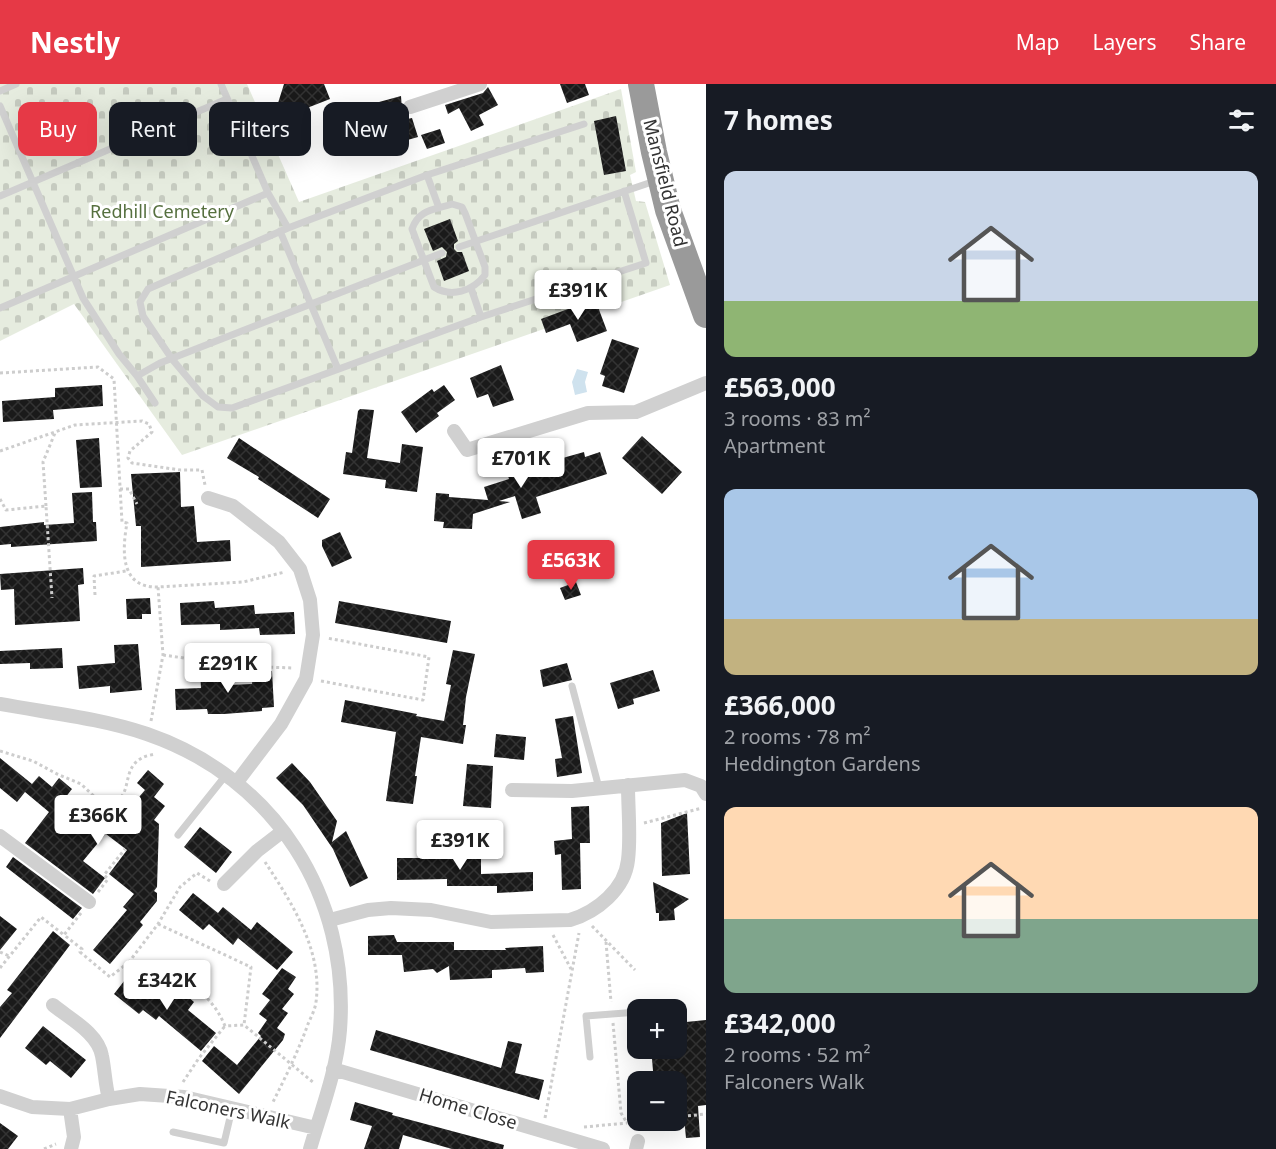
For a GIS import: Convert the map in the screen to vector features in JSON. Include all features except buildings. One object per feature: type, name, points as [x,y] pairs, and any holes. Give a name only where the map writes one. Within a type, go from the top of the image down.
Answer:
[{"type":"highway","name":"Mansfield Road","points":[[643,84],[661,179],[680,245],[706,315]]},
{"type":"street","points":[[410,107],[480,84]]},
{"type":"street","points":[[454,431],[467,450],[588,413],[636,412],[706,383]]},
{"type":"street","points":[[208,498],[232,506],[279,542],[300,569],[310,600],[313,635],[306,679],[281,724],[231,778]]},
{"type":"street","points":[[0,704],[120,726],[149,735],[231,778],[254,796],[284,831],[314,879],[330,920],[338,954],[342,992],[340,1032],[333,1069],[310,1149]]},
{"type":"street","points":[[512,790],[572,791],[685,780],[701,786],[706,794]]},
{"type":"street","points":[[330,920],[368,910],[391,908],[431,910],[491,922],[570,920],[582,916],[603,904],[621,881],[628,861],[628,785]]},
{"type":"street","points":[[224,884],[257,851],[284,831]]},
{"type":"street","points":[[0,836],[90,902]]},
{"type":"street","points":[[53,1005],[95,1040],[102,1055],[103,1078],[109,1099]]},
{"type":"street","name":"Home Close","points":[[333,1069],[603,1149]]},
{"type":"street","name":"Falconers Walk","points":[[0,1096],[32,1107],[70,1110],[109,1099],[140,1094],[184,1097],[316,1128]]},
{"type":"street","points":[[70,1110],[74,1137],[71,1149]]},
{"type":"lane","points":[[0,91],[16,84]]},
{"type":"lane","points":[[221,84],[268,193],[288,228]]},
{"type":"lane","points":[[0,196],[227,99]]},
{"type":"lane","points":[[0,106],[83,298],[154,403]]},
{"type":"lane","points":[[584,123],[427,175],[280,231],[148,288],[140,302],[142,316],[202,396],[219,407],[232,408],[481,317],[646,263],[624,191]]},
{"type":"lane","points":[[427,175],[439,208]]},
{"type":"lane","points":[[459,247],[661,179]]},
{"type":"lane","points":[[0,308],[268,193]]},
{"type":"lane","points":[[452,204],[462,207],[476,241],[485,267],[485,275],[471,288],[447,293],[434,286],[412,229],[417,218],[423,213],[439,208],[452,204]]},
{"type":"lane","points":[[280,231],[338,369]]},
{"type":"lane","points":[[137,376],[172,359],[441,253]]},
{"type":"lane","points":[[471,288],[481,317]]},
{"type":"lane","points":[[572,686],[599,788]]},
{"type":"lane","points":[[178,835],[231,778]]},
{"type":"lane","points":[[590,1057],[586,1017],[627,1013]]},
{"type":"lane","points":[[173,1132],[224,1143],[232,1109]]},
{"type":"path","points":[[0,373],[98,367],[114,379],[122,522],[127,523],[125,534],[127,571],[136,582],[149,587],[243,582],[300,569]]},
{"type":"path","points":[[0,451],[75,426],[142,421],[152,427],[152,432],[148,438],[130,451],[128,458],[132,463],[180,470],[202,470],[208,498]]},
{"type":"path","points":[[52,598],[43,462],[56,433]]},
{"type":"path","points":[[120,489],[129,489],[137,504]]},
{"type":"path","points":[[0,499],[6,510],[46,506]]},
{"type":"path","points":[[95,595],[94,576],[127,571]]},
{"type":"path","points":[[149,735],[163,655],[159,587]]},
{"type":"path","points":[[163,655],[240,666],[297,669],[306,679],[423,700],[429,657],[313,635]]},
{"type":"path","points":[[0,751],[33,761],[81,784],[98,800],[108,805],[117,802],[124,794],[133,765],[141,758],[160,753],[164,742]]},
{"type":"path","points":[[628,827],[706,807]]},
{"type":"path","points":[[64,935],[108,879],[104,875],[125,849]]},
{"type":"path","points":[[257,851],[286,893],[300,919],[316,978],[315,1004],[302,1041],[266,1117]]},
{"type":"path","points":[[0,968],[41,917],[82,949],[80,952],[110,977],[129,962],[158,924],[180,887],[196,873],[206,880],[224,884]]},
{"type":"path","points":[[582,916],[635,970]]},
{"type":"path","points":[[542,1131],[582,916]]},
{"type":"path","points":[[544,921],[572,970]]},
{"type":"path","points":[[158,924],[251,967],[244,1025]]},
{"type":"path","points":[[606,942],[621,1113],[635,1141]]},
{"type":"path","points":[[0,951],[10,956]]},
{"type":"path","points":[[129,962],[154,968],[190,983],[213,1005],[225,1026]]},
{"type":"path","points":[[189,1072],[225,1026],[244,1025],[325,1095]]},
{"type":"path","points":[[687,1116],[706,1114]]},
{"type":"green space","name":"Redhill Cemetery","points":[[0,84],[247,84],[255,102],[209,102],[209,156],[279,156],[299,202],[621,89],[636,172],[630,175],[636,201],[645,202],[670,285],[182,455],[74,304],[0,341]]},
{"type":"water","points":[[577,369],[588,372],[585,382],[587,392],[575,395],[572,382]]}]
